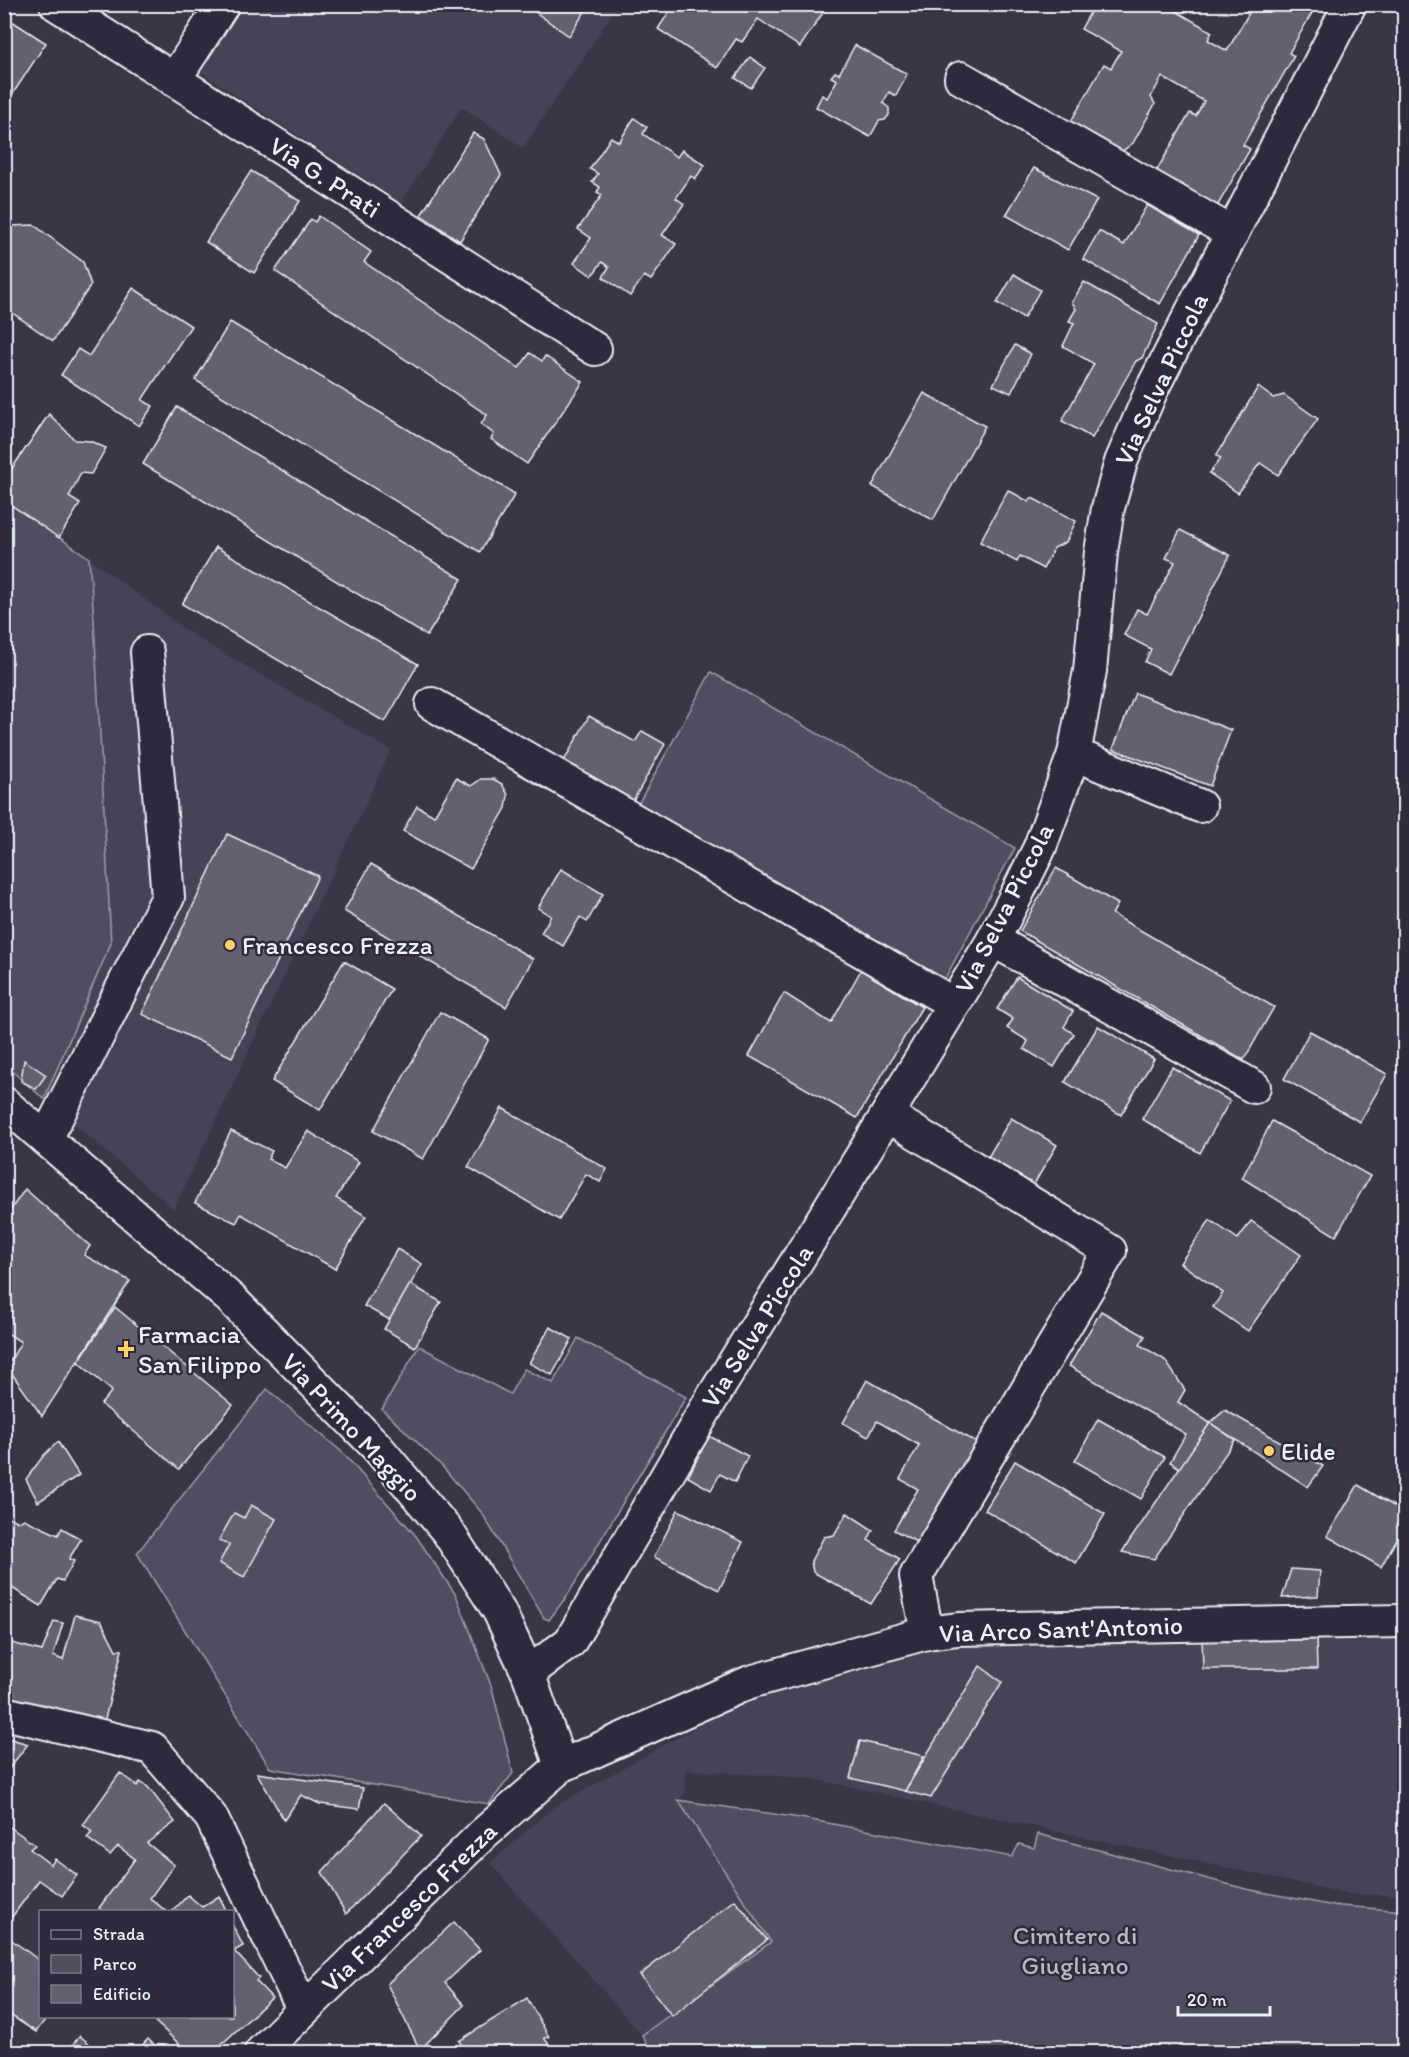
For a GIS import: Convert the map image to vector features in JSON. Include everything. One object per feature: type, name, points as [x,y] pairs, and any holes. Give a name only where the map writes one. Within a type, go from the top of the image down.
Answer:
[{"type":"street","name":"Via G. Prati","points":[[56,4],[595,349]]},
{"type":"street","points":[[174,80],[223,4]]},
{"type":"street","name":"Via Selva Piccola","points":[[528,1673],[570,1642],[711,1400],[993,940],[1040,847],[1074,754],[1090,671],[1101,552],[1108,508],[1121,462],[1153,387],[1350,4]]},
{"type":"street","points":[[960,78],[1232,233]]},
{"type":"street","points":[[46,1139],[168,897],[147,652]]},
{"type":"street","points":[[432,704],[954,1004]]},
{"type":"street","points":[[1074,754],[1200,806]]},
{"type":"street","points":[[993,940],[1254,1086]]},
{"type":"street","name":"Via Primo Maggio","points":[[4,1103],[231,1299],[376,1446],[448,1532],[499,1611],[528,1673],[561,1766]]},
{"type":"street","points":[[887,1115],[1110,1251],[916,1576],[927,1633]]},
{"type":"street","name":"Via Arco Sant'Antonio","points":[[561,1766],[750,1682],[927,1633],[958,1629],[1404,1621]]},
{"type":"street","points":[[4,1713],[152,1748],[211,1817],[303,2009]]},
{"type":"street","name":"Via Francesco Frezza","points":[[261,2052],[484,1833],[561,1766]]},
{"type":"shaded area","points":[[204,5],[618,5],[523,148],[462,107],[401,203],[175,55]]},
{"type":"shaded area","points":[[89,558],[194,636],[391,750],[174,1209],[44,1099],[111,943]]},
{"type":"shaded area","points":[[1404,1633],[1404,1896],[1349,1894],[809,1778],[685,1770],[686,1793],[678,1800],[771,1942],[642,2035],[490,1863],[554,1807],[721,1713],[787,1689],[965,1642]]},
{"type":"green space","points":[[5,500],[89,558],[94,620],[111,943],[44,1099],[5,1065]]},
{"type":"green space","points":[[711,672],[1015,848],[941,986],[636,808]]},
{"type":"green space","points":[[578,1338],[686,1397],[569,1593],[549,1620],[544,1618],[482,1513],[441,1465],[382,1409],[419,1346],[510,1394],[524,1369],[553,1383]]},
{"type":"green space","points":[[267,1389],[342,1452],[416,1536],[456,1595],[492,1688],[513,1773],[489,1804],[270,1768],[137,1553]]},
{"type":"green space","name":"Cimitero di Giugliano","points":[[678,1800],[800,1818],[1012,1857],[1019,1844],[1034,1848],[1038,1834],[1246,1889],[1329,1905],[1404,1911],[1404,2052],[651,2052],[642,2035],[771,1942]]},
{"type":"building","points":[[524,4],[590,4],[569,36]]},
{"type":"building","points":[[674,4],[828,5],[800,47],[758,19],[742,42],[736,39],[717,68],[658,29]]},
{"type":"building","points":[[1095,4],[1164,4],[1212,32],[1208,40],[1227,51],[1249,13],[1234,4],[1317,4],[1289,53],[1294,56],[1243,145],[1250,149],[1211,217],[1150,182],[1190,113],[1196,116],[1204,101],[1162,77],[1151,97],[1155,104],[1133,143],[1121,152],[1070,123],[1104,64],[1111,68],[1121,51],[1081,29]]},
{"type":"building","points":[[4,16],[46,43],[10,98],[4,95]]},
{"type":"building","points":[[855,45],[907,74],[896,96],[889,92],[883,103],[889,108],[889,115],[885,120],[879,121],[870,137],[816,107],[822,95],[827,98],[837,80],[831,77],[835,72],[839,74]]},
{"type":"building","points":[[750,57],[765,68],[751,88],[735,78]]},
{"type":"building","points":[[634,118],[647,127],[643,134],[677,157],[682,150],[705,165],[695,179],[691,176],[676,198],[684,204],[662,235],[676,244],[651,280],[644,276],[630,296],[603,277],[609,267],[602,262],[592,276],[574,263],[591,238],[578,229],[602,195],[597,192],[600,187],[592,182],[598,174],[590,169],[611,137],[619,142]]},
{"type":"building","points":[[473,133],[484,139],[501,175],[460,241],[421,215]]},
{"type":"building","points":[[1034,168],[1097,200],[1068,250],[1006,215]]},
{"type":"building","points":[[251,171],[300,201],[254,273],[206,242]]},
{"type":"building","points":[[1147,205],[1199,235],[1160,304],[1083,259],[1099,231],[1124,245]]},
{"type":"building","points":[[319,216],[371,252],[364,262],[519,368],[530,353],[542,361],[545,356],[583,382],[527,464],[491,439],[494,434],[481,424],[487,415],[275,271],[311,219],[315,222]]},
{"type":"building","points":[[34,225],[83,262],[91,285],[53,341],[4,307],[4,235],[11,226]]},
{"type":"building","points":[[1014,274],[1040,290],[1024,318],[997,303]]},
{"type":"building","points":[[1084,282],[1158,324],[1142,358],[1136,361],[1092,438],[1062,421],[1094,364],[1063,346],[1074,323],[1069,321],[1076,309],[1072,302]]},
{"type":"building","points":[[133,288],[191,326],[142,400],[153,406],[139,426],[61,375],[78,349],[89,356]]},
{"type":"building","points":[[230,322],[515,494],[480,552],[195,380]]},
{"type":"building","points":[[1015,345],[1031,354],[1011,393],[993,385]]},
{"type":"building","points":[[1258,387],[1273,398],[1284,395],[1318,419],[1278,475],[1260,463],[1238,493],[1209,473],[1221,458],[1216,456]]},
{"type":"building","points":[[924,393],[985,426],[933,520],[872,486]]},
{"type":"building","points":[[177,407],[462,579],[427,636],[143,464]]},
{"type":"building","points":[[49,414],[75,440],[90,441],[106,448],[91,474],[81,473],[69,497],[80,504],[59,538],[4,500],[4,480]]},
{"type":"building","points":[[1008,490],[1029,502],[1032,498],[1076,521],[1066,542],[1054,548],[1043,569],[1020,556],[1017,562],[980,542]]},
{"type":"building","points":[[1180,530],[1230,555],[1169,674],[1145,662],[1151,649],[1124,635],[1137,609],[1147,614],[1175,562],[1166,558]]},
{"type":"building","points":[[216,547],[418,664],[385,722],[182,604]]},
{"type":"building","points":[[1135,693],[1231,730],[1210,786],[1113,749]]},
{"type":"building","points":[[589,716],[635,742],[642,731],[665,744],[633,801],[564,761]]},
{"type":"building","points":[[456,778],[471,786],[481,779],[493,779],[502,784],[508,795],[506,808],[471,869],[403,831],[417,806],[434,816]]},
{"type":"building","name":"Francesco Frezza","points":[[227,834],[318,876],[232,1057],[142,1014]]},
{"type":"building","points":[[371,864],[533,959],[506,1007],[344,911]]},
{"type":"building","points":[[1056,868],[1118,904],[1112,914],[1274,1007],[1244,1060],[1020,931]]},
{"type":"building","points":[[561,869],[603,894],[587,922],[580,917],[563,946],[541,933],[551,916],[538,908]]},
{"type":"building","points":[[344,961],[392,989],[320,1110],[272,1081]]},
{"type":"building","points":[[861,970],[922,1007],[857,1118],[749,1056],[784,993],[831,1023]]},
{"type":"building","points":[[1017,977],[1073,1011],[1064,1027],[1074,1034],[1054,1067],[1024,1049],[1028,1041],[1007,1028],[1013,1019],[997,1009]]},
{"type":"building","points":[[440,1012],[489,1039],[423,1159],[373,1131]]},
{"type":"building","points":[[1098,1026],[1154,1059],[1121,1115],[1065,1082]]},
{"type":"building","points":[[1310,1031],[1387,1074],[1360,1122],[1284,1079]]},
{"type":"building","points":[[24,1060],[46,1075],[36,1089],[21,1081]]},
{"type":"building","points":[[1172,1067],[1230,1101],[1200,1153],[1142,1119]]},
{"type":"building","points":[[502,1108],[607,1169],[600,1182],[586,1174],[559,1220],[468,1167]]},
{"type":"building","points":[[1011,1118],[1057,1145],[1030,1191],[984,1164]]},
{"type":"building","points":[[1272,1121],[1370,1176],[1336,1236],[1242,1178]]},
{"type":"building","points":[[231,1131],[272,1151],[268,1159],[285,1168],[308,1131],[359,1162],[336,1198],[366,1216],[335,1269],[241,1214],[236,1223],[195,1203]]},
{"type":"building","points":[[25,1189],[90,1246],[84,1255],[130,1281],[42,1416],[7,1367],[21,1342],[4,1331],[4,1219]]},
{"type":"building","points":[[1210,1220],[1238,1239],[1251,1221],[1301,1255],[1248,1331],[1213,1307],[1223,1293],[1180,1263]]},
{"type":"building","points":[[397,1249],[422,1264],[390,1320],[364,1306]]},
{"type":"building","points":[[410,1284],[441,1302],[415,1347],[384,1329]]},
{"type":"building","points":[[115,1307],[233,1405],[179,1469],[101,1404],[112,1391],[78,1362]]},
{"type":"building","points":[[1101,1311],[1145,1336],[1140,1345],[1165,1360],[1185,1390],[1178,1402],[1210,1423],[1181,1469],[1170,1462],[1186,1434],[1069,1366]]},
{"type":"building","points":[[550,1327],[572,1339],[552,1375],[529,1363]]},
{"type":"building","points":[[867,1380],[979,1444],[922,1545],[894,1530],[918,1489],[900,1479],[919,1445],[877,1421],[868,1437],[843,1423]]},
{"type":"building","points":[[1225,1410],[1323,1466],[1308,1487],[1210,1423]]},
{"type":"building","points":[[1098,1419],[1165,1457],[1141,1499],[1075,1461]]},
{"type":"building","points":[[1210,1423],[1235,1440],[1154,1559],[1122,1552]]},
{"type":"building","points":[[709,1436],[748,1456],[735,1482],[720,1474],[711,1490],[688,1477]]},
{"type":"building","points":[[58,1442],[79,1475],[38,1502],[26,1479],[44,1455]]},
{"type":"building","points":[[1015,1461],[1105,1514],[1076,1563],[985,1510]]},
{"type":"building","points":[[1358,1485],[1404,1512],[1404,1526],[1381,1567],[1327,1536]]},
{"type":"building","points":[[251,1505],[276,1519],[244,1577],[219,1563],[229,1545],[219,1540],[234,1513],[244,1518]]},
{"type":"building","points":[[678,1510],[743,1542],[719,1590],[654,1557]]},
{"type":"building","points":[[847,1513],[873,1530],[868,1540],[900,1559],[871,1604],[813,1572],[811,1561],[824,1537],[834,1535]]},
{"type":"building","points":[[4,1515],[19,1522],[24,1519],[58,1535],[62,1528],[81,1539],[69,1559],[74,1561],[63,1581],[57,1579],[41,1606],[4,1583]]},
{"type":"building","points":[[1291,1569],[1320,1571],[1318,1596],[1282,1598]]},
{"type":"building","points":[[75,1615],[101,1621],[116,1650],[122,1650],[102,1731],[4,1705],[4,1641],[42,1651],[54,1621],[63,1623],[53,1656],[63,1660]]},
{"type":"building","points":[[1316,1636],[1317,1669],[1203,1669],[1202,1639]]},
{"type":"building","points":[[980,1666],[1002,1682],[931,1798],[905,1791]]},
{"type":"building","points":[[4,1737],[28,1744],[4,1775]]},
{"type":"building","points":[[860,1741],[924,1756],[905,1791],[850,1778]]},
{"type":"building","points":[[120,1773],[137,1786],[140,1782],[148,1787],[175,1822],[147,1843],[174,1865],[150,1898],[165,1910],[101,1910],[99,1908],[135,1859],[118,1846],[110,1855],[87,1838],[92,1832],[83,1825]]},
{"type":"building","points":[[257,1773],[363,1788],[359,1809],[320,1804],[301,1795],[284,1820]]},
{"type":"building","points":[[384,1803],[421,1836],[346,1914],[322,1872]]},
{"type":"building","points":[[10,1827],[35,1845],[30,1849],[51,1865],[55,1859],[77,1875],[62,1896],[39,1880],[12,1917],[4,1912],[4,1834]]},
{"type":"building","points":[[188,1895],[202,1907],[219,1896],[225,1908],[224,1910],[174,1910]]},
{"type":"building","points":[[735,1900],[767,1940],[672,2016],[640,1975]]},
{"type":"building","points":[[454,1922],[480,1950],[445,1983],[464,2005],[420,2050],[387,1984]]},
{"type":"building","points":[[234,1928],[243,1946],[234,1951]]},
{"type":"building","points":[[5,1935],[39,1960],[39,2018],[46,2018],[36,2032],[4,2011]]},
{"type":"building","points":[[234,1951],[259,1978],[256,1981],[272,1998],[213,2052],[188,2052],[151,2018],[234,2018]]},
{"type":"building","points":[[527,1998],[549,2037],[544,2038],[555,2052],[466,2052],[459,2041]]},
{"type":"building","points":[[80,2036],[99,2052],[66,2052]]},
{"type":"building","points":[[148,2039],[161,2052],[136,2052]]},
{"type":"place","name":"Francesco Frezza","points":[[230,945]]},
{"type":"place","name":"Farmacia San Filippo","points":[[126,1349]]},
{"type":"place","name":"Elide","points":[[1269,1451]]}]
